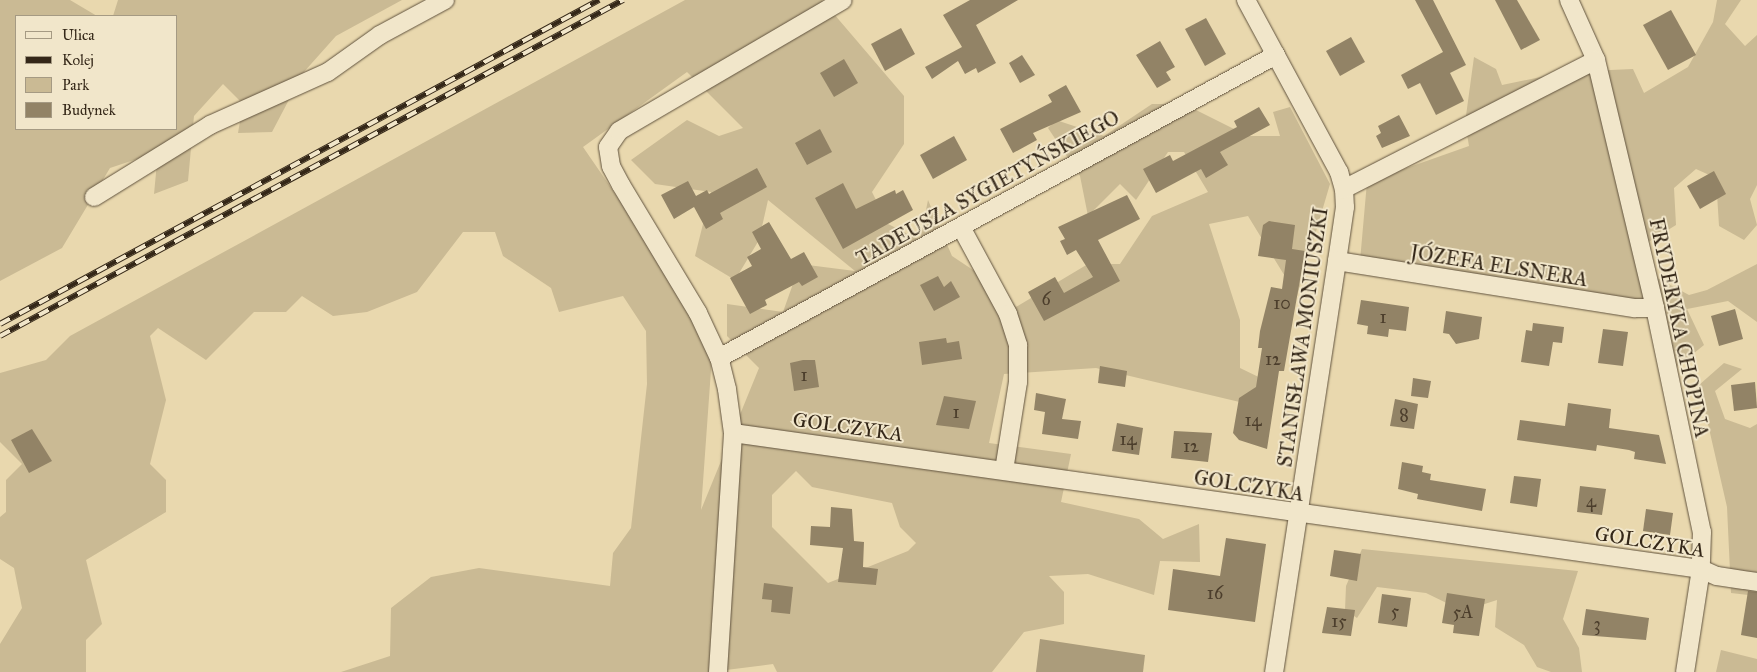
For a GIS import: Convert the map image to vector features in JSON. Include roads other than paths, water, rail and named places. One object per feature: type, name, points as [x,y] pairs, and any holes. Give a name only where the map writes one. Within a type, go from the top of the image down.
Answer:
[{"type":"street","points":[[94,197],[210,126],[328,72],[380,35],[444,0]]},
{"type":"street","points":[[718,672],[733,433],[719,358],[698,313],[611,166],[608,147],[618,131],[843,0]]},
{"type":"street","name":"STANISŁAWA MONIUSZKI","points":[[1246,0],[1339,172],[1344,188],[1345,207],[1274,672]]},
{"type":"street","name":"FRYDERYKA CHOPINA","points":[[1570,0],[1596,60],[1655,308],[1702,532],[1701,569],[1685,672]]},
{"type":"street","name":"TADEUSZA SYGIETYŃSKIEGO","points":[[719,358],[1276,55]]},
{"type":"street","points":[[1344,188],[1596,60]]},
{"type":"street","points":[[961,227],[1008,314],[1018,345],[1018,382],[1004,470]]},
{"type":"street","name":"JÓZEFA ELSNERA","points":[[1337,261],[1635,308],[1655,308]]},
{"type":"street","name":"GOLCZYKA","points":[[733,433],[1004,470],[1298,515],[1701,569],[1717,576],[1757,582]]},
{"type":"railway","points":[[0,324],[599,0]]},
{"type":"railway","points":[[0,336],[623,0]]}]
